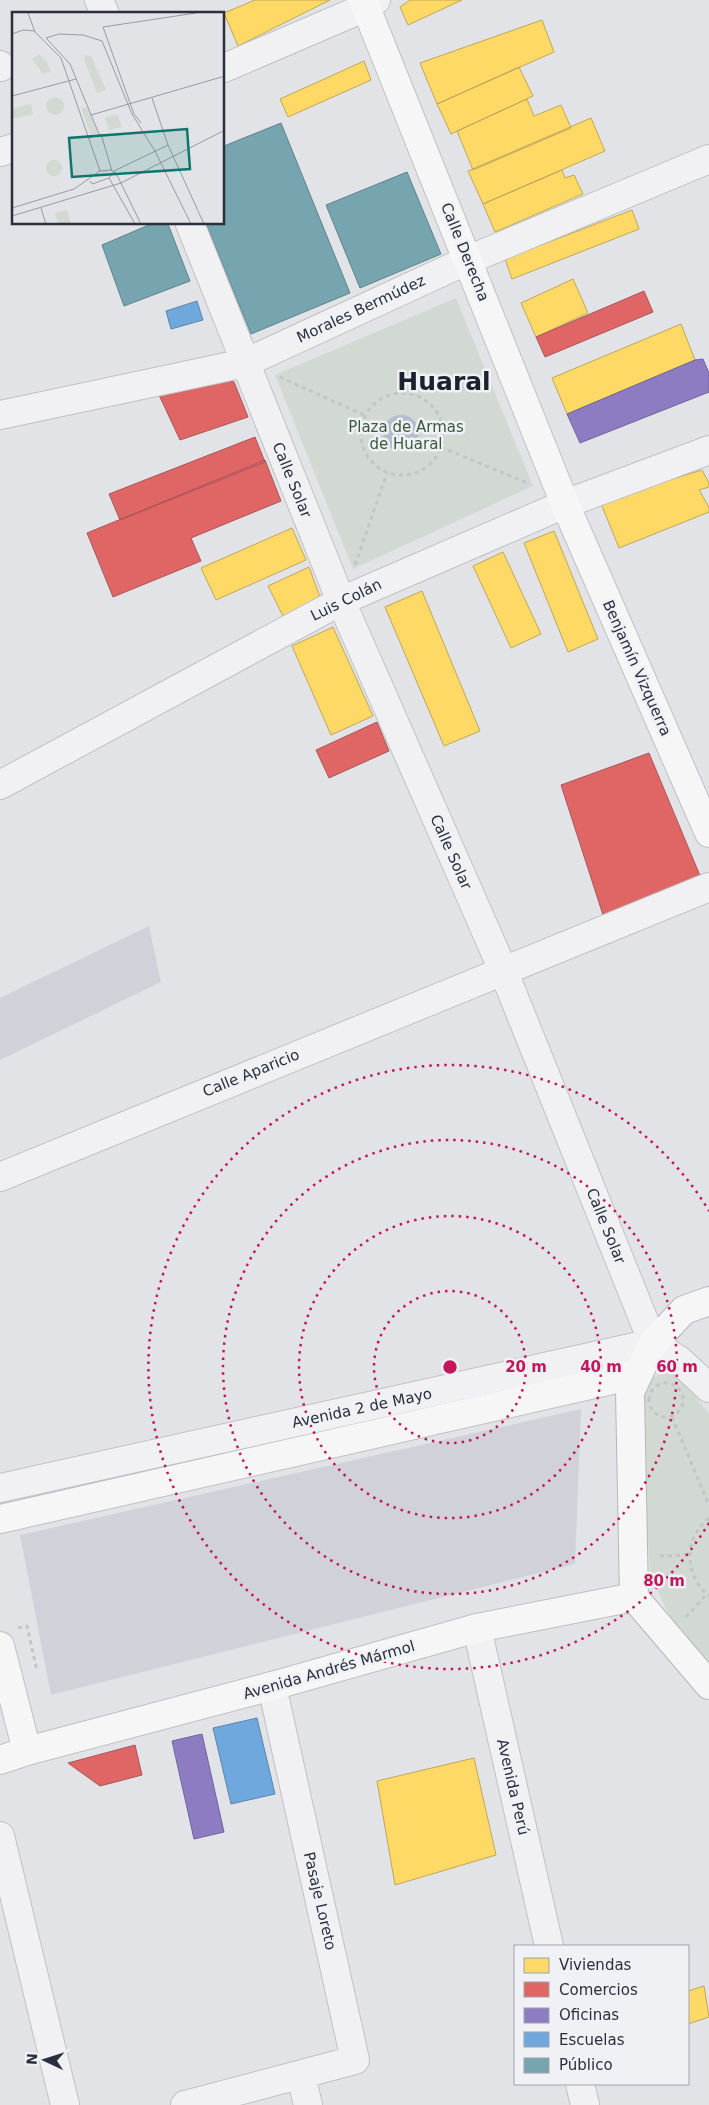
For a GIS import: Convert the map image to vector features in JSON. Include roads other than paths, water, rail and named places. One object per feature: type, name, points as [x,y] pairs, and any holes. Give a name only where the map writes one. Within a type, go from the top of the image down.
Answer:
[{"type":"main road","name":"Calle Derecha","points":[[369,2],[468,260],[565,504]]},
{"type":"main road","name":"Benjamín Vizquerra","points":[[565,504],[709,833]]},
{"type":"main road","points":[[709,1300],[684,1310],[653,1343],[630,1392],[634,1596],[709,1685]]},
{"type":"main road","name":"Avenida 2 de Mayo","points":[[0,1519],[638,1374]]},
{"type":"main road","name":"Avenida Andrés Mármol","points":[[0,1760],[477,1628],[634,1596]]},
{"type":"main road","points":[[0,1646],[27,1751]]},
{"type":"street","points":[[99,0],[104,12]]},
{"type":"street","points":[[225,68],[369,2]]},
{"type":"street","name":"Morales Bermúdez","points":[[0,415],[245,363],[468,260],[709,159]]},
{"type":"street","name":"Calle Solar","points":[[190,225],[341,601],[503,970],[653,1343]]},
{"type":"street","name":"Luis Colán","points":[[0,785],[341,601],[565,504],[709,450]]},
{"type":"street","name":"Calle Aparicio","points":[[0,1177],[709,886]]},
{"type":"street","points":[[653,1343],[680,1361],[709,1388]]},
{"type":"street","name":"Avenida 2 de Mayo","points":[[0,1488],[653,1343]]},
{"type":"street","name":"Avenida Perú","points":[[477,1628],[549,1945]]},
{"type":"street","name":"Pasaje Loreto","points":[[272,1686],[355,2060],[301,2076]]},
{"type":"street","points":[[0,1836],[65,2105]]},
{"type":"street","points":[[185,2105],[301,2076],[308,2105]]},
{"type":"street","points":[[580,2085],[585,2105]]},
{"type":"water","points":[[401,415],[408,416],[414,420],[418,426],[418,440],[414,446],[408,450],[401,451],[394,450],[388,446],[384,440],[383,433],[384,426],[388,420],[394,416]]},
{"type":"district","name":"Huaral","points":[[444,381]]},
{"type":"park label","name":"Plaza de Armas de Huaral","points":[[406,436]]}]
